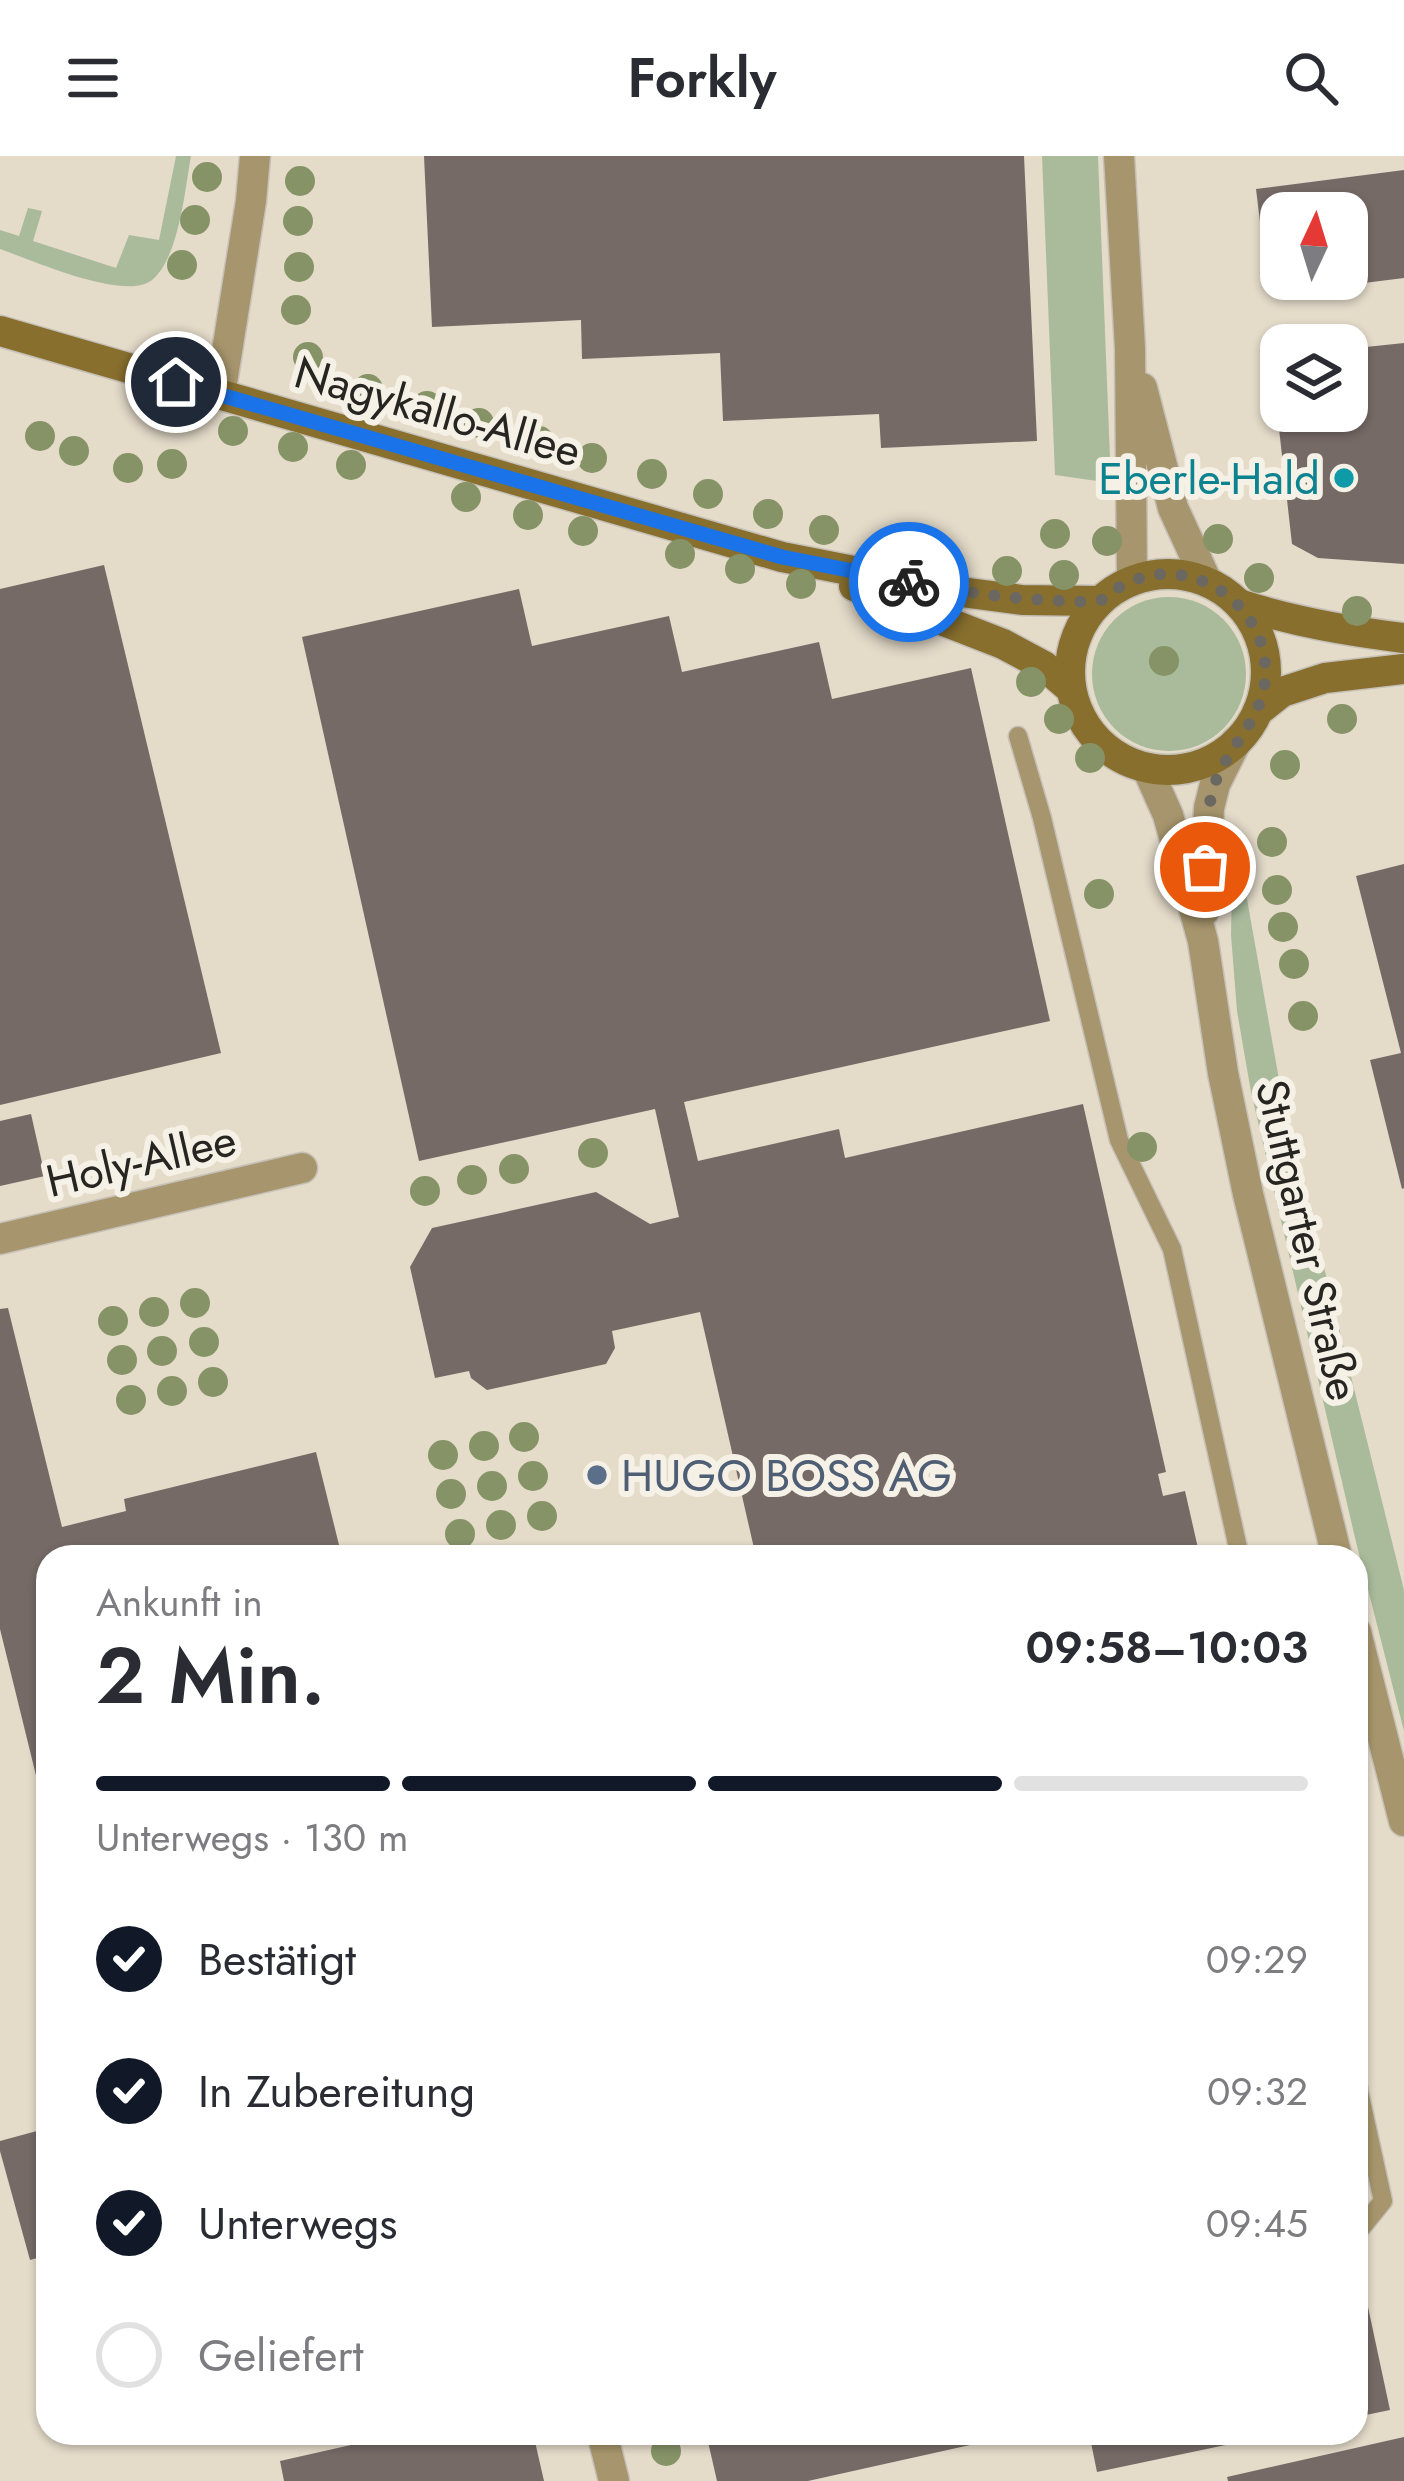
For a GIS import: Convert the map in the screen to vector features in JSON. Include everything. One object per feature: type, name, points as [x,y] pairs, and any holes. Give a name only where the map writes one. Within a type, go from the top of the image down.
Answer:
[{"type":"main road","name":"Nagykallo-Allee","points":[[0,331],[782,557],[981,595],[1100,602]]},
{"type":"main road","name":"Nagykallo-Allee","points":[[782,557],[1004,644],[1044,665],[1071,689]]},
{"type":"main road","points":[[1239,604],[1264,655],[1266,674],[1258,711],[1236,742],[1204,763],[1147,768],[1128,762],[1097,740],[1071,689],[1072,651],[1087,616],[1132,580],[1170,574],[1207,582],[1239,604],[1288,620],[1404,638]]},
{"type":"main road","points":[[1258,711],[1282,692],[1325,678],[1404,669]]},
{"type":"street","points":[[220,395],[255,156]]},
{"type":"street","points":[[1119,156],[1130,348],[1132,580]]},
{"type":"street","points":[[1130,348],[1173,508],[1207,582]]},
{"type":"street","name":"Stuttgarter Straße","points":[[1203,941],[1209,808],[1236,742]]},
{"type":"street","name":"Stuttgarter Straße","points":[[1147,768],[1168,815],[1203,941],[1248,1194],[1334,1545]]},
{"type":"street","name":"Holy-Allee","points":[[0,1239],[302,1168]]},
{"type":"street","points":[[1368,1679],[1404,1821]]},
{"type":"street","points":[[605,2445],[614,2481]]},
{"type":"lane","points":[[1018,736],[1048,841],[1118,1140],[1172,1249],[1237,1545]]},
{"type":"lane","points":[[1368,2133],[1383,2201],[1368,2220]]},
{"type":"shaded area","points":[[0,156],[1404,156],[1404,2481],[0,2481]]},
{"type":"green space","points":[[176,156],[191,156],[183,204],[169,256],[152,280],[139,285],[100,283],[0,249],[0,230],[19,236],[28,208],[42,211],[33,241],[116,268],[129,235],[159,240]]},
{"type":"green space","points":[[1042,156],[1098,156],[1111,483],[1055,475]]},
{"type":"green space","points":[[1169,597],[1198,603],[1223,620],[1240,645],[1246,674],[1240,703],[1223,728],[1198,745],[1169,751],[1140,745],[1115,728],[1098,703],[1092,674],[1098,645],[1115,620],[1140,603]]},
{"type":"green space","points":[[1233,838],[1283,1102],[1404,1590],[1404,1731],[1368,1589],[1368,1545],[1357,1545],[1251,1092],[1237,1011],[1231,935]]},
{"type":"building","points":[[424,156],[1024,156],[1037,441],[881,448],[879,414],[723,421],[720,353],[582,359],[581,320],[432,327]]},
{"type":"building","points":[[1404,170],[1404,278],[1368,283],[1368,192],[1260,192],[1260,222],[1256,189]]},
{"type":"building","name":"Eberle-Hald","points":[[1404,343],[1404,564],[1318,558],[1292,544],[1279,432],[1368,432],[1368,347]]},
{"type":"building","points":[[104,565],[221,1053],[0,1105],[0,589]]},
{"type":"building","points":[[519,589],[532,646],[669,616],[682,672],[819,642],[832,699],[971,668],[1050,1021],[684,1102],[698,1161],[839,1129],[845,1158],[1083,1104],[1166,1472],[1158,1474],[1163,1496],[1185,1491],[1197,1545],[753,1545],[700,1312],[612,1331],[615,1348],[606,1364],[487,1390],[469,1371],[435,1378],[410,1267],[432,1228],[596,1192],[650,1224],[679,1217],[655,1109],[419,1161],[302,637]]},
{"type":"building","points":[[1404,864],[1402,1189],[1370,1060],[1401,1053],[1356,876]]},
{"type":"building","points":[[31,1114],[45,1176],[0,1186],[0,1121]]},
{"type":"building","points":[[8,1308],[62,1527],[126,1511],[124,1499],[316,1452],[339,1545],[36,1545],[36,1775],[0,1629],[0,1309]]},
{"type":"building","points":[[36,2131],[36,2258],[30,2260],[0,2141]]},
{"type":"building","points":[[1368,2307],[1390,2410],[1368,2415]]},
{"type":"building","points":[[1404,2437],[1404,2481],[1228,2481],[1227,2477]]},
{"type":"building","points":[[351,2445],[536,2445],[544,2481],[284,2481],[280,2461]]},
{"type":"building","points":[[709,2445],[970,2445],[808,2481],[717,2481]]},
{"type":"building","points":[[1091,2445],[1225,2445],[1097,2472]]},
{"type":"way so far","points":[[909,582],[1022,600],[1100,602],[1132,580],[1170,574],[1207,582],[1239,604],[1259,636],[1266,674],[1264,693],[1215,784],[1205,867]]},
{"type":"place","name":"Eberle-Hald","points":[[1344,478]]},
{"type":"place","name":"HUGO BOSS AG","points":[[597,1475]]},
{"type":"route","points":[[176,382],[782,557],[909,582]]}]
